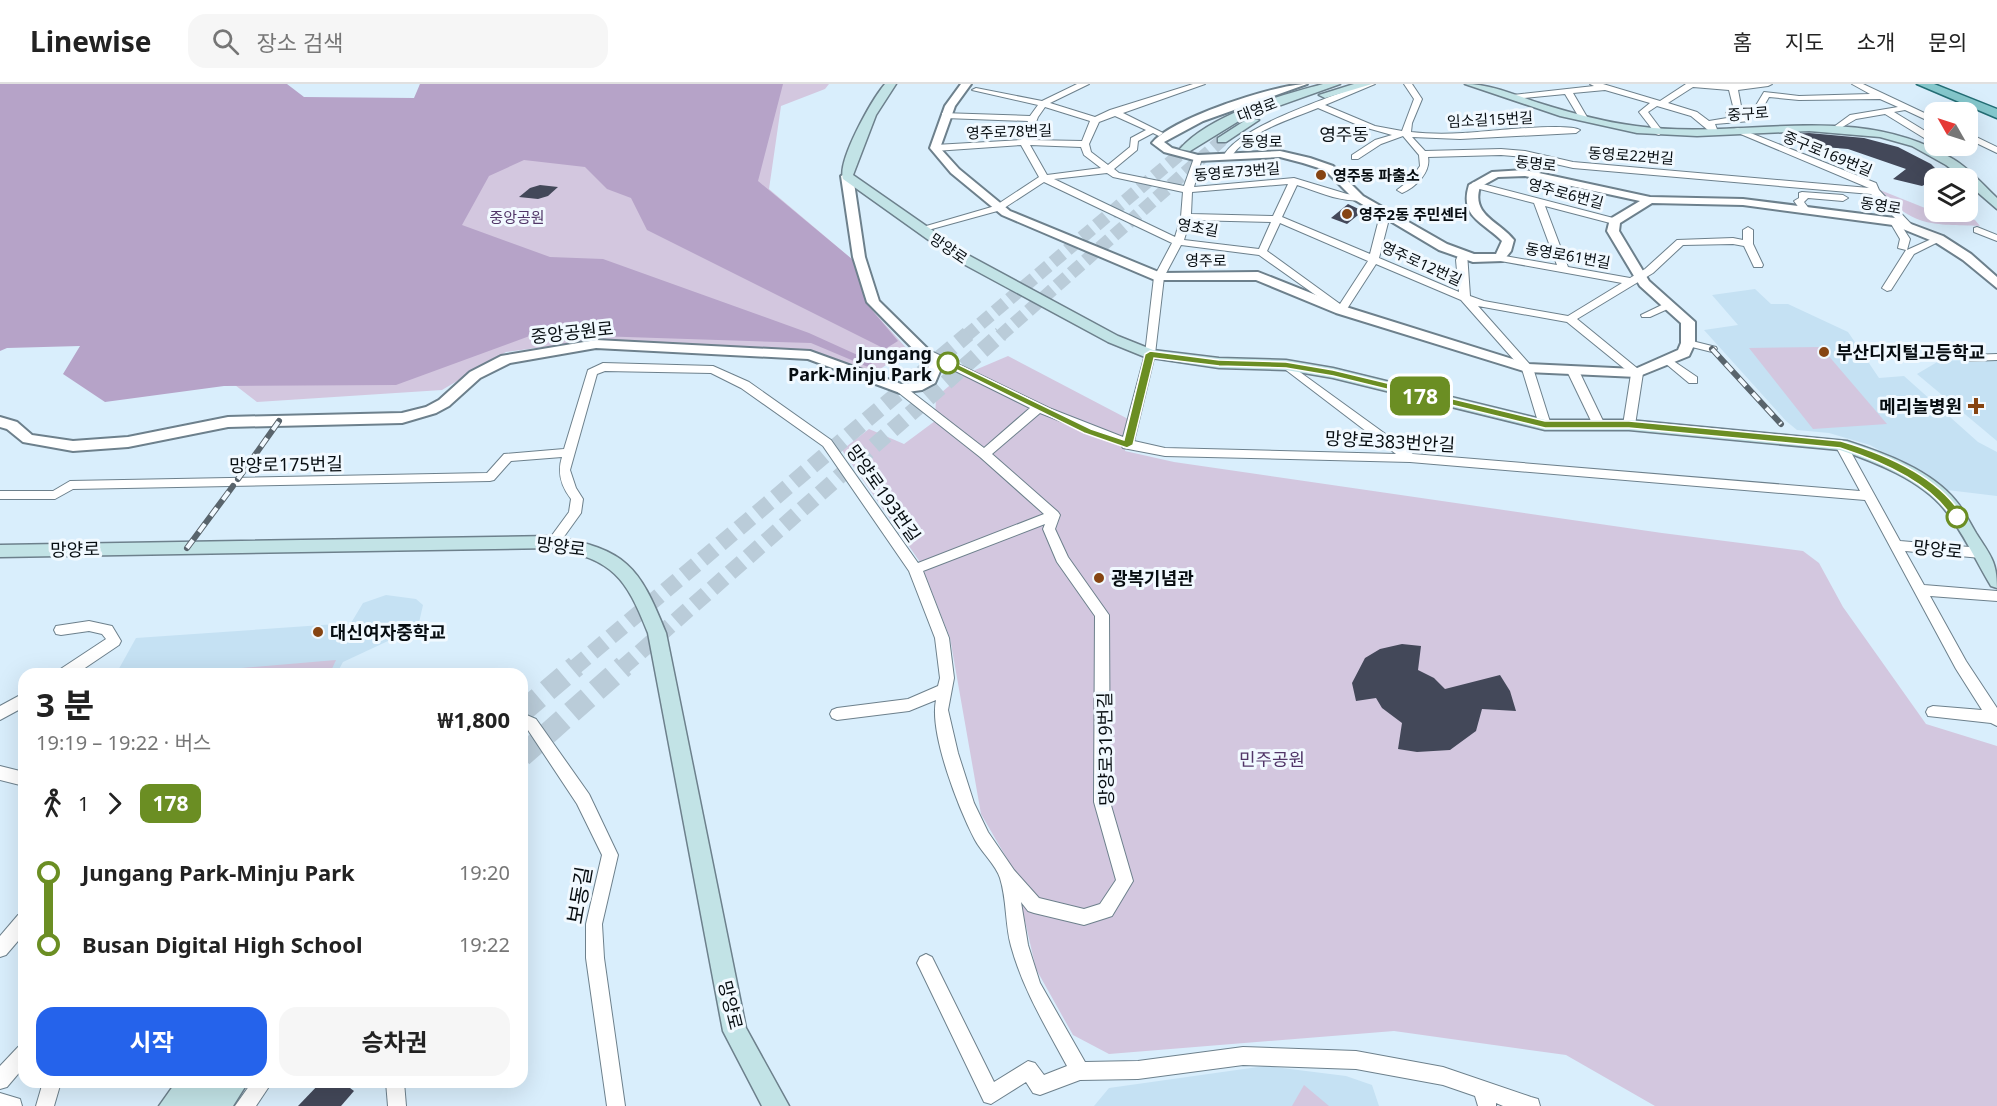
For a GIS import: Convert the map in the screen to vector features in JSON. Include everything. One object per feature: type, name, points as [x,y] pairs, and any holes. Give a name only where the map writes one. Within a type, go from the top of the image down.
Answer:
[{"type":"main road","points":[[847,176],[856,147],[882,95],[891,84]]},
{"type":"main road","name":"대영로","points":[[1186,149],[1230,119],[1262,106],[1335,84]]},
{"type":"main road","name":"대영로","points":[[1222,140],[1256,119],[1277,110],[1368,84]]},
{"type":"main road","name":"중구로","points":[[1470,84],[1582,117],[1659,132],[1712,129],[1734,125],[1839,126],[1903,138],[1924,148]]},
{"type":"main road","points":[[1923,84],[1997,114]]},
{"type":"main road","points":[[1955,84],[1997,101]]},
{"type":"main road","name":"중구로","points":[[1939,156],[1952,163],[1997,205]]},
{"type":"main road","name":"망양로","points":[[847,176],[963,258],[1037,300],[1113,339],[1150,354],[1219,363],[1286,365],[1333,373],[1545,424],[1629,425],[1841,445],[1892,465],[1937,492],[1951,506],[1997,581]]},
{"type":"main road","name":"망양로","points":[[0,551],[553,542],[590,548],[616,561],[640,589],[657,633],[735,1031],[776,1106]]},
{"type":"main road","points":[[172,1106],[186,1088]]},
{"type":"main road","points":[[195,1106],[209,1088]]},
{"type":"main road","points":[[218,1106],[232,1088]]},
{"type":"street","points":[[1044,178],[1024,142],[1032,119],[1041,103],[1054,95],[1085,84]]},
{"type":"street","points":[[935,148],[945,115],[955,96],[971,87],[1041,103],[1095,120],[1201,84]]},
{"type":"street","name":"동영로","points":[[1302,84],[1285,86],[1158,132],[1157,143],[1198,158],[1280,154],[1329,168],[1359,198],[1385,215],[1463,255],[1486,259],[1499,258]]},
{"type":"street","points":[[1227,157],[1230,150],[1262,128],[1368,84]]},
{"type":"street","points":[[1402,190],[1413,182],[1425,166],[1423,154],[1413,147],[1405,134],[1406,123],[1418,99],[1408,84]]},
{"type":"street","points":[[1593,84],[1610,86],[1694,114],[1712,129]]},
{"type":"street","points":[[1659,132],[1643,112],[1691,84],[1733,88],[1768,84]]},
{"type":"street","points":[[1723,84],[1733,88]]},
{"type":"street","points":[[1856,84],[1924,116]]},
{"type":"street","points":[[1513,97],[1610,86]]},
{"type":"street","points":[[1746,86],[1767,94],[1799,98],[1882,96]]},
{"type":"street","points":[[1733,88],[1737,106],[1730,113],[1734,125],[1747,119],[1746,112],[1758,109],[1767,94]]},
{"type":"street","points":[[1567,91],[1582,117]]},
{"type":"street","points":[[1317,105],[1388,132],[1405,134]]},
{"type":"street","name":"중구로","points":[[1839,126],[1851,116],[1889,112],[1907,107]]},
{"type":"street","points":[[1113,112],[1158,132]]},
{"type":"street","points":[[1889,112],[1924,134]]},
{"type":"street","points":[[945,115],[1032,119]]},
{"type":"street","points":[[1085,144],[1095,120]]},
{"type":"street","name":"중구로169번길","points":[[1734,125],[1873,185],[1874,191]]},
{"type":"street","name":"임소길15번길","points":[[1405,134],[1492,134],[1576,130]]},
{"type":"street","points":[[921,229],[998,208],[1044,178],[1108,170],[1134,148],[1134,140],[1158,132]]},
{"type":"street","points":[[1355,157],[1378,142],[1405,134]]},
{"type":"street","points":[[1978,141],[1997,150]]},
{"type":"street","name":"영주로78번길","points":[[935,148],[1024,142],[1085,144]]},
{"type":"street","name":"동영로73번길","points":[[1085,144],[1087,153],[1116,175],[1188,190],[1294,181],[1346,197],[1359,198]]},
{"type":"street","name":"영주로","points":[[935,148],[955,171],[998,208],[1159,277],[1258,276],[1341,310],[1527,368],[1573,372],[1637,373],[1684,353],[1688,343]]},
{"type":"street","name":"동영로22번길","points":[[1423,154],[1517,153],[1573,165],[1874,191]]},
{"type":"street","points":[[1127,445],[1150,354],[1159,277],[1178,242],[1186,217],[1188,190],[1198,158]]},
{"type":"street","name":"동명로","points":[[1474,185],[1496,174],[1525,173],[1650,200]]},
{"type":"street","points":[[847,176],[859,257],[873,302],[901,331],[929,354],[936,364],[930,380],[917,387],[900,389]]},
{"type":"street","name":"영초길","points":[[1044,178],[1178,242],[1262,252],[1341,310]]},
{"type":"street","points":[[1826,179],[1838,188],[1845,206]]},
{"type":"street","points":[[1262,252],[1294,181]]},
{"type":"street","points":[[1474,185],[1471,197],[1477,216],[1497,229],[1508,240],[1505,251],[1499,258]]},
{"type":"street","name":"영주로6번길","points":[[1474,185],[1614,221]]},
{"type":"street","points":[[1874,191],[1907,225]]},
{"type":"street","name":"동영로","points":[[1805,210],[1799,201],[1804,199],[1802,195],[1907,225],[1939,239],[1967,257],[1997,284]]},
{"type":"street","points":[[1650,200],[1614,221],[1613,231],[1635,279],[1689,322],[1688,343],[1713,349]]},
{"type":"street","name":"동영로","points":[[1650,200],[1717,201],[1805,210],[1845,206]]},
{"type":"street","points":[[1538,201],[1564,270]]},
{"type":"street","points":[[1869,204],[1887,205]]},
{"type":"street","points":[[1341,310],[1374,259],[1385,215]]},
{"type":"street","name":"영주로12번길","points":[[1186,217],[1278,219],[1482,304],[1570,319]]},
{"type":"street","points":[[1887,288],[1906,250],[1905,239],[1894,222]]},
{"type":"street","points":[[1748,230],[1748,244],[1758,265]]},
{"type":"street","points":[[1977,230],[1997,238]]},
{"type":"street","points":[[1906,250],[1939,239]]},
{"type":"street","points":[[1629,425],[1637,373],[1570,319],[1649,271],[1680,242],[1733,241],[1748,244]]},
{"type":"street","points":[[1463,255],[1461,260],[1465,298],[1527,368],[1545,424]]},
{"type":"street","name":"동영로61번길","points":[[1499,258],[1564,270],[1635,279]]},
{"type":"street","points":[[1646,315],[1668,305]]},
{"type":"street","name":"중앙공원로","points":[[0,422],[12,425],[28,439],[73,446],[128,442],[228,422],[402,418],[431,410],[444,403],[475,375],[506,359],[596,344],[810,355],[900,389]]},
{"type":"street","name":"망양로383번안길","points":[[929,354],[1088,431],[1127,445],[1165,452],[1410,458],[1869,496]]},
{"type":"street","points":[[1969,358],[1997,357]]},
{"type":"street","points":[[1669,361],[1693,380]]},
{"type":"street","points":[[1286,365],[1410,458]]},
{"type":"street","name":"망양로193번길","points":[[553,542],[575,513],[577,500],[570,489],[564,470],[567,453],[592,372],[603,367],[713,369],[745,385],[827,443],[915,569],[942,638],[947,678],[941,710],[950,753],[966,803],[982,837],[1008,875]]},
{"type":"street","points":[[1573,372],[1599,425]]},
{"type":"street","points":[[900,389],[984,454],[1054,515],[915,569]]},
{"type":"street","points":[[984,454],[1040,407]]},
{"type":"street","points":[[1841,445],[1961,665],[1996,718]]},
{"type":"street","name":"망양로175번길","points":[[0,495],[55,495],[70,485],[490,477],[508,457],[567,453]]},
{"type":"street","name":"망양로319번길","points":[[1008,875],[1034,905],[1084,917],[1106,910],[1125,881],[1102,802],[1102,615],[1062,559],[1049,529],[1054,515]]},
{"type":"street","name":"망양로","points":[[1896,545],[1981,553]]},
{"type":"street","points":[[1920,590],[1997,596]]},
{"type":"street","points":[[61,630],[89,626],[107,630],[114,641],[73,668]]},
{"type":"street","points":[[837,714],[909,705],[945,690]]},
{"type":"street","points":[[0,714],[18,703]]},
{"type":"street","points":[[1933,712],[1996,718]]},
{"type":"street","name":"보동길","points":[[528,722],[583,799],[610,855],[594,924],[595,958],[616,1106]]},
{"type":"street","points":[[0,773],[18,778]]},
{"type":"street","points":[[1008,875],[1019,945],[1033,987],[1080,1071]]},
{"type":"street","points":[[0,949],[18,928]]},
{"type":"street","points":[[926,963],[991,1095],[1028,1070],[1040,1086],[1080,1071],[1138,1070],[1243,1056],[1356,1060],[1443,1076],[1484,1097],[1531,1106]]},
{"type":"street","points":[[0,1080],[18,1060]]},
{"type":"street","points":[[45,1106],[50,1088]]},
{"type":"street","points":[[244,1106],[258,1088]]},
{"type":"street","points":[[396,1088],[397,1106]]},
{"type":"street","points":[[0,1102],[13,1106]]},
{"type":"shaded area","points":[[0,84],[287,84],[304,97],[414,98],[420,84],[783,84],[758,181],[853,260],[866,303],[898,341],[885,349],[647,230],[631,198],[607,189],[585,167],[524,160],[489,176],[462,225],[550,257],[603,259],[809,333],[873,362],[868,367],[811,343],[535,334],[396,385],[224,386],[105,402],[63,374],[80,346],[7,348],[0,351]]},
{"type":"shaded area","points":[[1755,289],[1771,304],[1788,304],[1848,332],[1879,378],[1904,376],[1978,442],[1997,452],[1997,496],[1939,489],[1929,477],[1870,445],[1829,433],[1797,430],[1786,421],[1704,330],[1738,325],[1712,295]]},
{"type":"shaded area","name":"메리놀병원","points":[[1997,359],[1997,441],[1917,374],[1939,361]]},
{"type":"shaded area","name":"대신여자중학교","points":[[386,595],[416,599],[423,605],[418,627],[343,662],[340,668],[119,668],[136,638],[351,623],[363,603]]},
{"type":"shaded area","points":[[1265,1066],[1346,1076],[1372,1085],[1379,1106],[1094,1106],[1109,1088]]},
{"type":"green space","name":"중앙공원","points":[[420,84],[829,84],[825,89],[781,106],[769,189],[853,260],[866,303],[908,350],[873,374],[802,350],[596,340],[506,352],[442,390],[257,402],[222,375],[403,148]]},
{"type":"green space","points":[[1880,190],[1924,208],[1924,222],[1914,218]]},
{"type":"green space","points":[[1925,222],[1977,222],[1980,226],[1949,225]]},
{"type":"green space","points":[[1821,347],[1887,424],[1813,429],[1749,348]]},
{"type":"green space","name":"민주공원","points":[[1008,356],[1130,420],[1125,451],[1174,462],[1662,533],[1803,551],[1819,563],[1843,607],[1926,724],[1997,746],[1997,1106],[1655,1106],[1566,1055],[1394,1031],[1109,1054],[1073,1035],[1036,969],[1013,869],[981,814],[950,638],[920,562],[842,450],[869,429],[904,444],[935,421],[936,397],[961,376]]},
{"type":"green space","points":[[336,660],[332,668],[242,668]]},
{"type":"green space","points":[[1304,1085],[1329,1106],[1292,1106]]},
{"type":"building","points":[[1809,133],[1864,138],[1898,147],[1935,168],[1924,168],[1924,185],[1922,186],[1893,179],[1906,169],[1848,149],[1800,145],[1788,134]]},
{"type":"building","points":[[540,185],[558,187],[548,196],[538,199],[519,197],[530,188]]},
{"type":"building","name":"영주2동 주민센터","points":[[1348,204],[1363,211],[1347,224],[1331,218]]},
{"type":"building","points":[[1402,644],[1421,646],[1418,670],[1434,678],[1445,689],[1500,675],[1510,691],[1516,711],[1482,709],[1476,731],[1450,750],[1417,752],[1398,749],[1402,723],[1382,708],[1376,698],[1356,701],[1352,683],[1365,658],[1380,649]]},
{"type":"building","points":[[315,1088],[350,1088],[354,1091],[341,1106],[298,1106]]},
{"type":"tunnel","points":[[1000,336],[1222,140]]},
{"type":"tunnel","points":[[966,336],[1186,149]]},
{"type":"tunnel","points":[[574,668],[968,334]]},
{"type":"tunnel","points":[[622,668],[1001,334]]},
{"type":"tunnel","points":[[528,707],[576,666]]},
{"type":"tunnel","points":[[528,751],[624,666]]},
{"type":"railway","points":[[1712,349],[1781,424]]},
{"type":"railway","points":[[238,479],[279,421]]},
{"type":"railway","points":[[187,548],[233,486]]},
{"type":"bus line","name":"178","points":[[948,363],[1088,431],[1127,445],[1150,354],[1219,363],[1286,365],[1333,373],[1436,400],[1545,424],[1579,427],[1629,425],[1841,445],[1866,453],[1920,480],[1937,492],[1951,506],[1957,517]]},
{"type":"place","name":"영주동 파출소","points":[[1321,175]]},
{"type":"place","name":"영주2동 주민센터","points":[[1347,214]]},
{"type":"place","name":"부산디지털고등학교","points":[[1824,352]]},
{"type":"place","name":"Jungang Park-Minju Park","points":[[948,363]]},
{"type":"place","name":"메리놀병원","points":[[1976,406]]},
{"type":"place","name":"광복기념관","points":[[1099,578]]},
{"type":"place","name":"대신여자중학교","points":[[318,632]]},
{"type":"district","name":"영주동","points":[[1344,134]]}]
